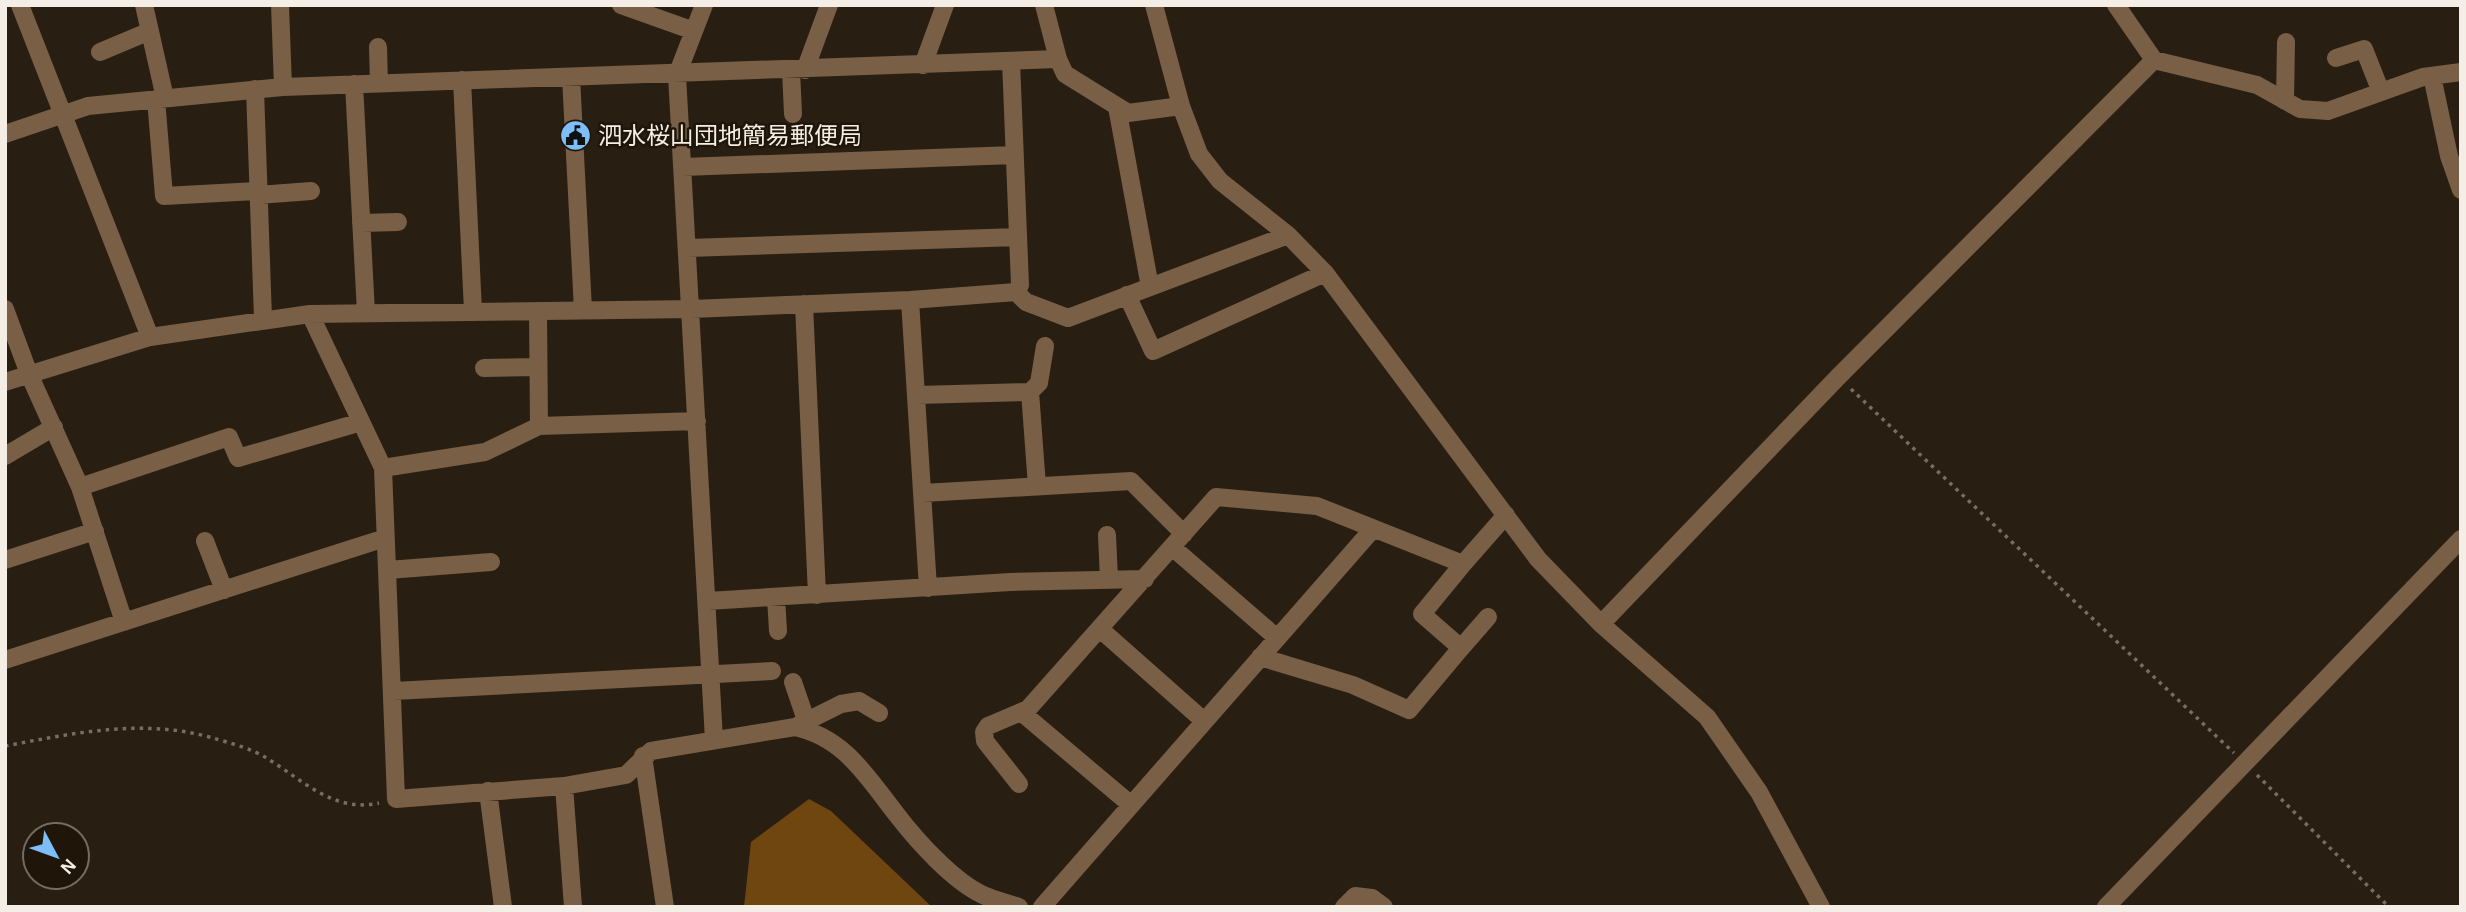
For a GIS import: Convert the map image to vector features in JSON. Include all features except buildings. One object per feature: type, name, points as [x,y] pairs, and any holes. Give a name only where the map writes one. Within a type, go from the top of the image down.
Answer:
[{"type":"street","points":[[20,5],[149,337]]},
{"type":"street","points":[[144,5],[160,99],[164,195],[312,191]]},
{"type":"street","points":[[280,5],[283,87]]},
{"type":"street","points":[[621,5],[694,31]]},
{"type":"street","points":[[704,5],[677,75],[715,740]]},
{"type":"street","points":[[793,114],[798,70],[829,5]]},
{"type":"street","points":[[923,65],[945,5]]},
{"type":"street","points":[[1044,5],[1058,59],[1065,74],[1128,113],[1181,106]]},
{"type":"street","points":[[1154,5],[1181,106],[1199,154],[1220,181],[1288,235],[1325,273],[1538,559],[1601,624],[1707,717],[1759,792],[1821,907]]},
{"type":"street","points":[[2116,5],[2154,60],[2257,85],[2300,108],[2328,111],[2432,76],[2461,72]]},
{"type":"street","points":[[100,52],[150,32]]},
{"type":"street","points":[[2286,42],[2286,101]]},
{"type":"street","points":[[379,47],[379,83]]},
{"type":"street","points":[[2336,58],[2364,49],[2381,92]]},
{"type":"street","points":[[5,134],[88,106],[283,87],[677,75],[1058,59]]},
{"type":"street","points":[[1601,624],[1838,377],[2154,60]]},
{"type":"street","points":[[1011,61],[1020,285],[1016,292]]},
{"type":"street","points":[[2432,76],[2454,153],[2461,190]]},
{"type":"street","points":[[571,77],[583,310]]},
{"type":"street","points":[[462,80],[473,312]]},
{"type":"street","points":[[354,84],[366,313]]},
{"type":"street","points":[[255,89],[263,319]]},
{"type":"street","points":[[1117,107],[1150,287]]},
{"type":"street","points":[[683,167],[1014,155]]},
{"type":"street","points":[[361,223],[398,222]]},
{"type":"street","points":[[5,382],[149,337],[310,314],[692,309],[910,300],[1016,292],[1026,302],[1068,318],[1288,235]]},
{"type":"street","points":[[688,248],[1018,237]]},
{"type":"street","points":[[1127,295],[1153,351],[1325,273]]},
{"type":"street","points":[[910,300],[928,588]]},
{"type":"street","points":[[804,304],[817,595]]},
{"type":"street","points":[[5,309],[29,374],[80,486],[124,622]]},
{"type":"street","points":[[538,311],[538,426]]},
{"type":"street","points":[[310,314],[383,468],[394,691],[396,799],[564,786],[626,775],[651,751],[801,725],[841,704],[859,701],[879,713]]},
{"type":"street","points":[[1037,486],[1030,392],[1038,383],[1045,346]]},
{"type":"street","points":[[484,368],[538,367]]},
{"type":"street","points":[[917,396],[1030,392]]},
{"type":"street","points":[[383,468],[485,452],[538,426],[697,421]]},
{"type":"street","points":[[80,486],[229,437],[238,458],[361,422]]},
{"type":"street","points":[[5,456],[54,427]]},
{"type":"street","points":[[923,493],[1131,481],[1178,541],[1277,638]]},
{"type":"street","points":[[1019,783],[985,741],[984,732],[988,726],[1028,709],[1216,497],[1317,506],[1463,564]]},
{"type":"street","points":[[1461,648],[1422,614],[1506,515]]},
{"type":"street","points":[[1042,907],[1372,530]]},
{"type":"street","points":[[5,560],[94,531]]},
{"type":"street","points":[[1107,535],[1109,580]]},
{"type":"street","points":[[5,660],[385,538]]},
{"type":"street","points":[[2106,907],[2461,539]]},
{"type":"street","points":[[205,541],[224,590]]},
{"type":"street","points":[[388,570],[491,562]]},
{"type":"street","points":[[708,601],[1010,582],[1145,579]]},
{"type":"street","points":[[776,597],[778,631]]},
{"type":"street","points":[[1260,657],[1353,685],[1409,710],[1488,617]]},
{"type":"street","points":[[1100,629],[1203,721]]},
{"type":"street","points":[[394,691],[713,672],[772,671]]},
{"type":"street","points":[[793,682],[801,725]]},
{"type":"street","points":[[1021,712],[1130,804]]},
{"type":"street","points":[[801,725],[816,732],[858,762],[898,817],[942,864],[982,894],[1019,907]]},
{"type":"street","points":[[643,756],[665,907]]},
{"type":"street","points":[[564,786],[573,907]]},
{"type":"street","points":[[488,791],[503,907]]},
{"type":"street","points":[[1344,907],[1355,896],[1371,898],[1384,907]]},
{"type":"path","points":[[1838,377],[2245,763],[2389,907]]},
{"type":"path","points":[[5,746],[84,731],[135,726],[211,738],[266,757],[319,794],[340,803],[370,805],[396,799]]},
{"type":"shaded area","points":[[809,799],[831,811],[932,907],[744,907],[751,842]]},
{"type":"place","name":"泗水桜山団地簡易郵便局","points":[[575,136]]}]
